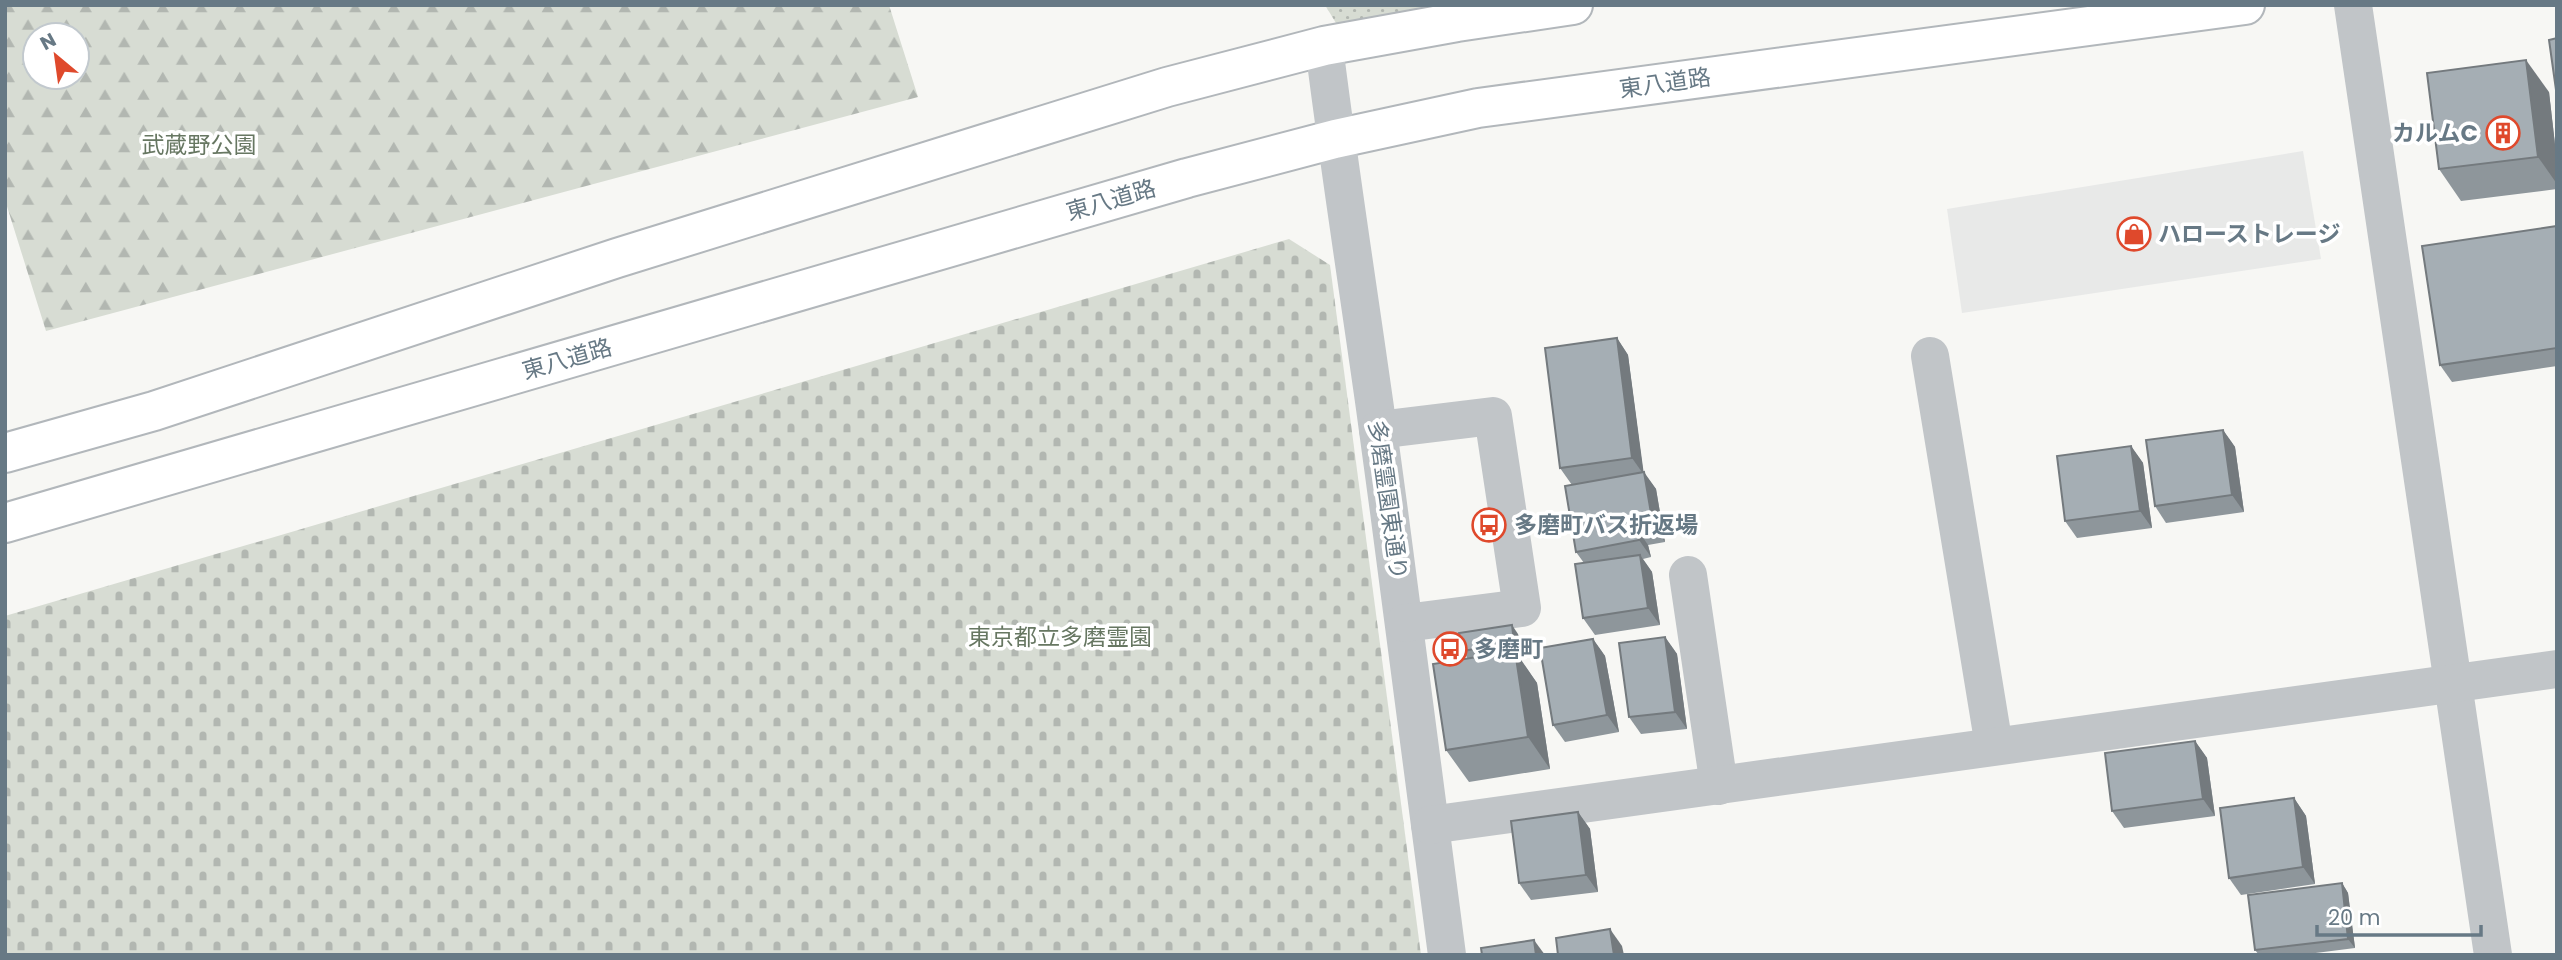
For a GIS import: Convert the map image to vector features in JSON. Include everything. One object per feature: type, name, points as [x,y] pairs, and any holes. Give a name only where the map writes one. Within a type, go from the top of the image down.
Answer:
[{"type":"main road","points":[[5,453],[154,411],[617,258],[1140,96],[1324,46],[1573,5]]},
{"type":"main road","name":"東八道路","points":[[5,523],[1187,178],[1335,139],[1478,108],[2245,5]]},
{"type":"street","points":[[2353,5],[2493,955]]},
{"type":"street","name":"多磨霊園東通り","points":[[1324,46],[1405,623],[1447,955]]},
{"type":"street","points":[[1930,356],[1994,746]]},
{"type":"street","points":[[1378,430],[1493,416],[1522,608],[1405,623]]},
{"type":"street","points":[[1688,575],[1719,786]]},
{"type":"street","points":[[1430,825],[2557,669]]},
{"type":"shaded area","name":"ハローストレージ","points":[[2303,151],[2321,259],[1962,313],[1947,209]]},
{"type":"green space","name":"武蔵野公園","points":[[5,5],[889,5],[918,97],[46,331],[5,200]]},
{"type":"green space","points":[[1325,5],[1462,5],[1339,28]]},
{"type":"green space","name":"東京都立多磨霊園","points":[[1289,239],[1330,265],[1421,955],[5,955],[5,616]]},
{"type":"building","points":[[2557,38],[2557,97],[2549,40]]},
{"type":"building","points":[[2526,60],[2538,157],[2439,169],[2427,73]]},
{"type":"building","points":[[2557,226],[2557,348],[2440,365],[2422,246]]},
{"type":"building","points":[[1617,338],[1632,458],[1560,468],[1545,348]]},
{"type":"building","points":[[2223,430],[2232,495],[2155,506],[2146,440]]},
{"type":"building","points":[[2131,446],[2140,511],[2065,521],[2057,456]]},
{"type":"building","points":[[1644,472],[1653,525],[1636,527],[1639,540],[1576,552],[1565,486]]},
{"type":"building","points":[[1640,555],[1648,608],[1583,618],[1575,564]]},
{"type":"building","points":[[1512,625],[1514,642],[1463,651],[1459,633]]},
{"type":"building","points":[[1665,637],[1675,712],[1629,717],[1619,643]]},
{"type":"building","points":[[1593,639],[1607,715],[1553,725],[1540,648]]},
{"type":"building","points":[[1515,651],[1528,737],[1446,750],[1433,664]]},
{"type":"building","points":[[2195,741],[2203,799],[2112,811],[2105,753]]},
{"type":"building","points":[[2294,798],[2303,867],[2229,878],[2220,808]]},
{"type":"building","points":[[1578,812],[1586,875],[1519,883],[1511,821]]},
{"type":"building","points":[[2342,883],[2348,939],[2255,950],[2248,895]]},
{"type":"building","points":[[1610,929],[1614,955],[1558,955],[1556,938]]},
{"type":"building","points":[[1534,940],[1536,955],[1482,955],[1481,948]]},
{"type":"place","name":"カルムC","points":[[2503,133]]},
{"type":"place","name":"ハローストレージ","points":[[2134,234]]},
{"type":"place","name":"多磨町バス折返場","points":[[1489,525]]},
{"type":"place","name":"多磨町","points":[[1450,649]]}]
